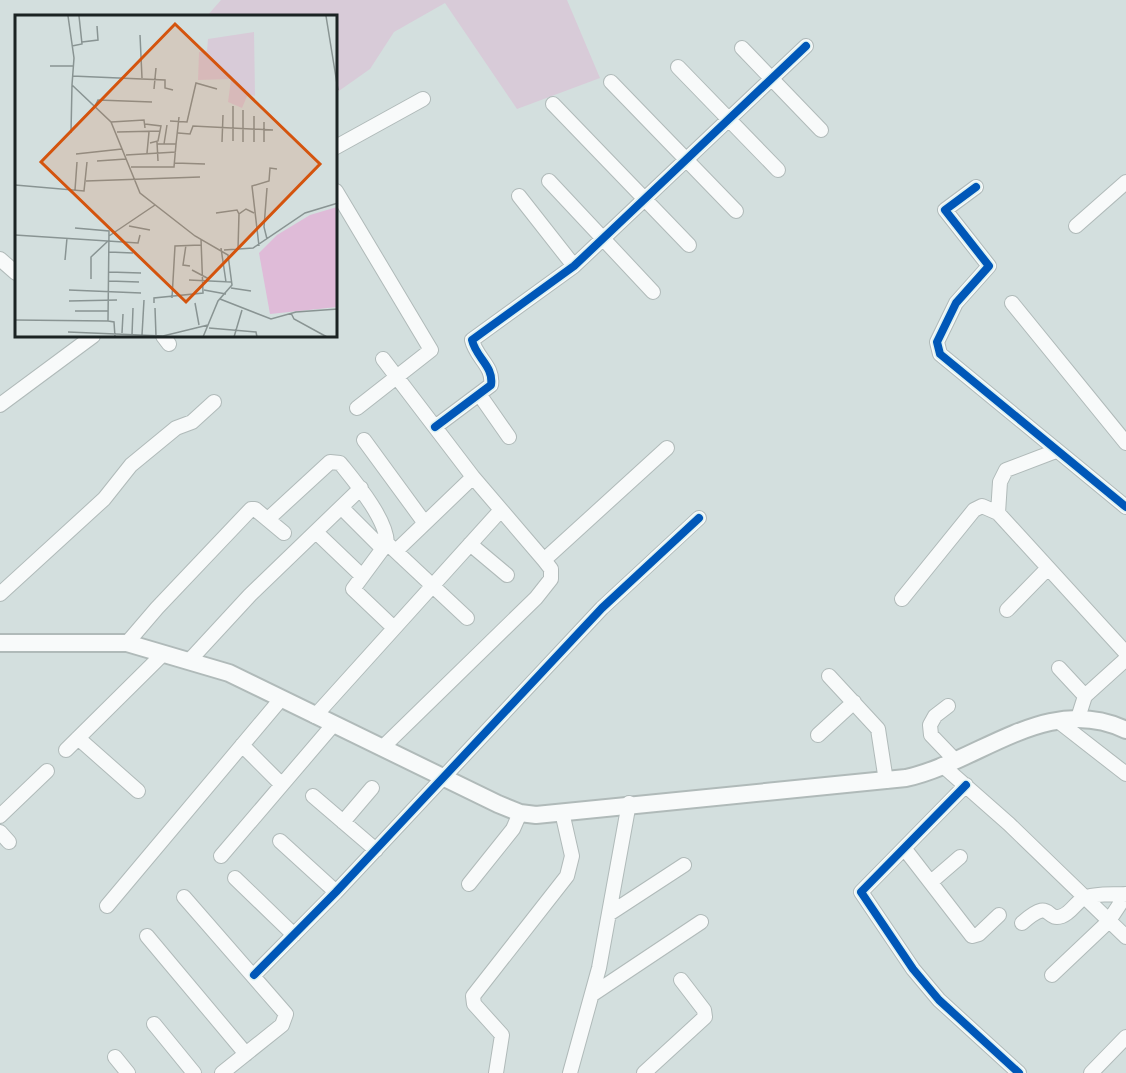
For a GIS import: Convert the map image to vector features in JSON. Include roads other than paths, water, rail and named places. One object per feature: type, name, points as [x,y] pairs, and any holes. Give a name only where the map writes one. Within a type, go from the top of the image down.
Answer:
[{"type":"main road","points":[[0,642],[127,644],[229,673],[520,813],[562,812],[629,803],[885,781],[913,776],[984,745],[1058,721],[1078,718],[1096,719],[1126,730]]},
{"type":"street","points":[[435,427],[491,385],[493,377],[472,340],[574,266],[806,46]]},
{"type":"street","points":[[742,48],[821,130]]},
{"type":"street","points":[[678,66],[778,170]]},
{"type":"street","points":[[611,82],[736,211]]},
{"type":"street","points":[[338,146],[423,99]]},
{"type":"street","points":[[553,104],[688,245]]},
{"type":"street","points":[[549,181],[653,292]]},
{"type":"street","points":[[1076,226],[1126,182]]},
{"type":"street","points":[[976,187],[945,210],[989,266],[956,303],[937,342],[940,354],[1126,507]]},
{"type":"street","points":[[338,194],[431,350],[357,408]]},
{"type":"street","points":[[519,196],[574,266]]},
{"type":"street","points":[[0,259],[15,272]]},
{"type":"street","points":[[1012,303],[1126,443]]},
{"type":"street","points":[[0,405],[75,341]]},
{"type":"street","points":[[382,748],[548,585],[550,569],[473,477],[383,358]]},
{"type":"street","points":[[479,394],[509,438]]},
{"type":"street","points":[[0,594],[104,499],[131,465],[176,428],[192,422],[214,402]]},
{"type":"street","points":[[363,440],[424,522]]},
{"type":"street","points":[[544,560],[667,448]]},
{"type":"street","points":[[998,513],[1000,482],[1006,470],[1056,451]]},
{"type":"street","points":[[268,519],[330,462],[340,463],[361,488],[383,526],[389,548]]},
{"type":"street","points":[[394,628],[356,595],[353,589],[362,576],[389,548],[424,522],[473,477]]},
{"type":"street","points":[[189,662],[250,595],[317,533],[361,488]]},
{"type":"street","points":[[902,599],[974,510],[982,506],[998,513],[1126,653]]},
{"type":"street","points":[[342,508],[433,585],[466,618]]},
{"type":"street","points":[[127,644],[247,512],[255,509],[284,533]]},
{"type":"street","points":[[315,716],[501,511]]},
{"type":"street","points":[[254,975],[376,850],[602,608],[699,518]]},
{"type":"street","points":[[317,533],[362,576]]},
{"type":"street","points":[[470,544],[507,575]]},
{"type":"street","points":[[1007,610],[1047,569]]},
{"type":"street","points":[[66,750],[163,654]]},
{"type":"street","points":[[1078,718],[1085,696],[1126,660]]},
{"type":"street","points":[[1059,668],[1085,696]]},
{"type":"street","points":[[829,676],[878,729],[885,781]]},
{"type":"street","points":[[107,906],[281,699]]},
{"type":"street","points":[[818,735],[854,702]]},
{"type":"street","points":[[948,706],[935,716],[930,725],[932,735],[948,762],[966,785],[1126,937]]},
{"type":"street","points":[[1058,721],[1126,774]]},
{"type":"street","points":[[221,856],[333,725]]},
{"type":"street","points":[[78,738],[138,790]]},
{"type":"street","points":[[242,745],[281,784]]},
{"type":"street","points":[[0,816],[47,771]]},
{"type":"street","points":[[966,785],[861,892],[913,969],[939,1000],[1019,1073]]},
{"type":"street","points":[[343,822],[372,788]]},
{"type":"street","points":[[313,796],[376,850]]},
{"type":"street","points":[[570,1073],[593,994],[629,803]]},
{"type":"street","points":[[496,1073],[502,1035],[474,1004],[473,996],[567,876],[572,856],[562,812]]},
{"type":"street","points":[[469,884],[516,825],[520,813]]},
{"type":"street","points":[[280,841],[336,892]]},
{"type":"street","points":[[904,848],[972,936],[979,934],[999,915]]},
{"type":"street","points":[[931,882],[960,857]]},
{"type":"street","points":[[609,914],[684,866]]},
{"type":"street","points":[[235,878],[294,935]]},
{"type":"street","points":[[1022,923],[1037,910],[1044,909],[1057,916],[1063,916],[1083,898],[1126,894]]},
{"type":"street","points":[[1052,975],[1108,922],[1126,894]]},
{"type":"street","points":[[184,897],[283,1008],[286,1018],[282,1025],[222,1073]]},
{"type":"street","points":[[593,994],[701,922]]},
{"type":"street","points":[[147,936],[246,1054]]},
{"type":"street","points":[[644,1073],[705,1017],[704,1010],[681,981]]},
{"type":"street","points":[[154,1024],[194,1073]]},
{"type":"street","points":[[1091,1073],[1126,1036]]},
{"type":"street","points":[[115,1057],[128,1073]]}]
